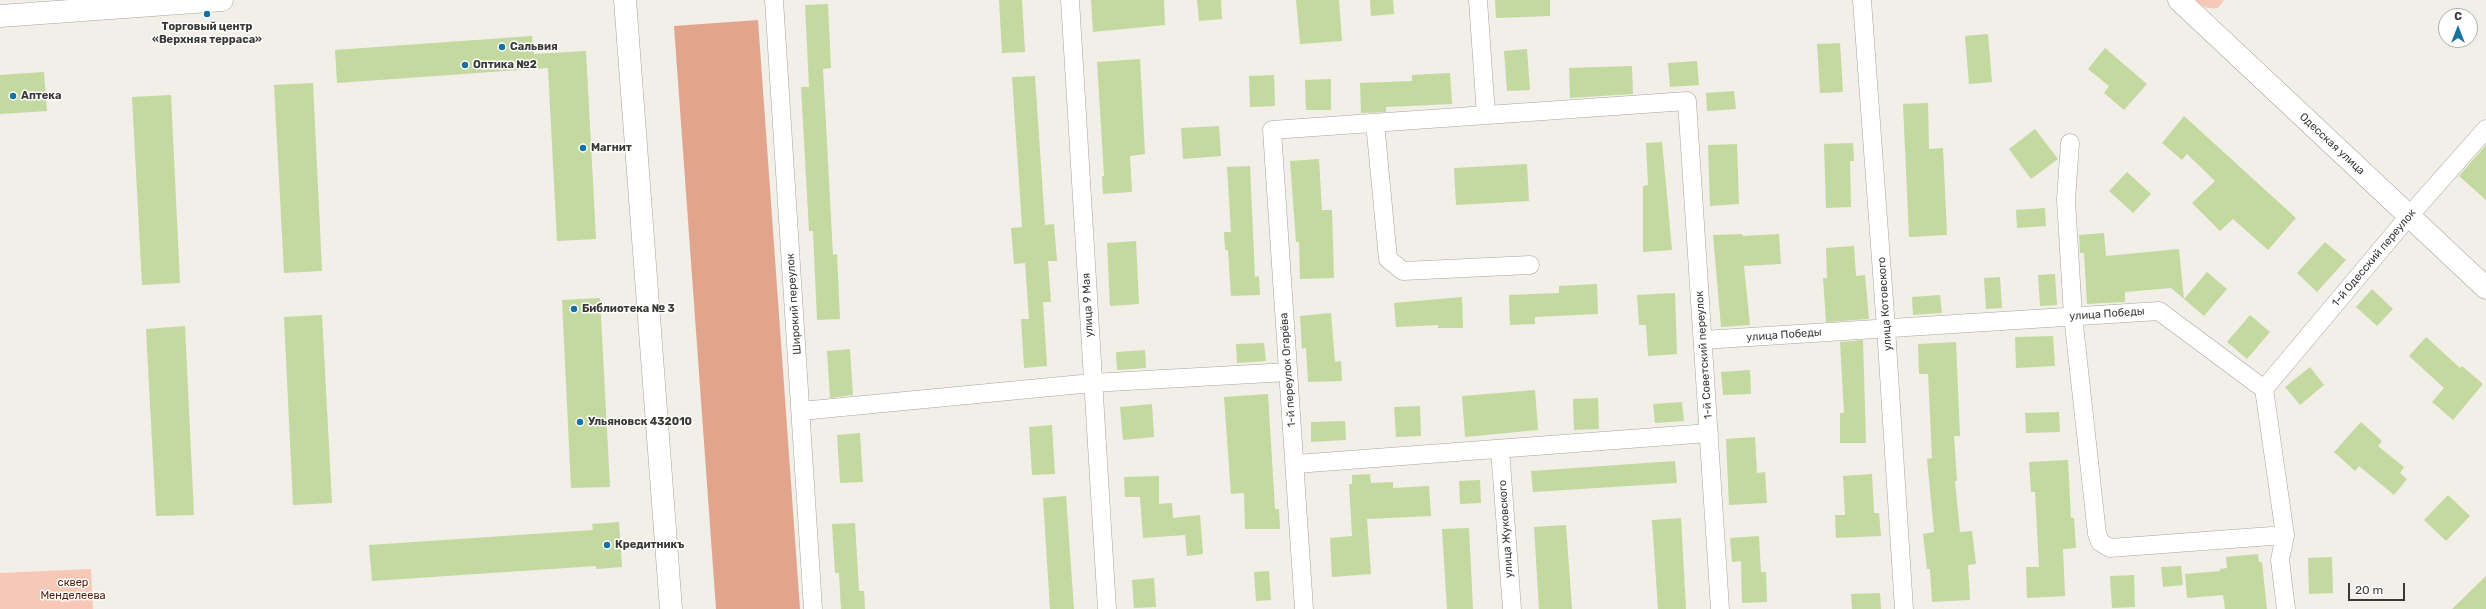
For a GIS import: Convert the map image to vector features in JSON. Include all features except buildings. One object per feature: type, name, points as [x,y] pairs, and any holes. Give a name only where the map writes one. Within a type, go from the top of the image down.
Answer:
[{"type":"main road","points":[[0,16],[222,0]]},
{"type":"main road","points":[[625,0],[671,609]]},
{"type":"main road","name":"Одесская улица","points":[[2179,0],[2486,288]]},
{"type":"street","name":"Широкий переулок","points":[[774,0],[813,609]]},
{"type":"street","name":"улица 9 Мая","points":[[1070,0],[1092,383],[1107,609]]},
{"type":"street","points":[[1478,0],[1486,115],[1375,123],[1388,260],[1403,271],[1530,265]]},
{"type":"street","name":"улица Котовского","points":[[1862,0],[1886,328],[1904,609]]},
{"type":"street","name":"1-й Советский переулок","points":[[1486,115],[1687,101],[1720,609]]},
{"type":"street","name":"1-й переулок Огарёва","points":[[1304,609],[1296,464],[1288,372],[1272,130],[1375,123]]},
{"type":"street","name":"1-й Одесский переулок","points":[[2264,389],[2409,216],[2486,129]]},
{"type":"street","points":[[2070,143],[2066,200],[2073,316],[2097,534],[2100,542],[2110,548],[2285,535]]},
{"type":"street","name":"улица Победы","points":[[1703,340],[2159,311],[2264,389]]},
{"type":"street","points":[[801,411],[1092,383],[1288,372]]},
{"type":"street","points":[[2264,389],[2285,535],[2280,560],[2286,609]]},
{"type":"street","points":[[1296,464],[1709,433]]},
{"type":"street","name":"улица Жуковского","points":[[1500,449],[1512,609]]},
{"type":"green space","points":[[2194,0],[2224,0],[2218,8],[2208,8]]},
{"type":"green space","name":"сквер Менделеева","points":[[91,569],[93,609],[0,609],[0,573]]},
{"type":"shaded area","points":[[758,20],[800,609],[716,609],[674,26]]},
{"type":"place","name":"Торговый центр «Верхняя терраса»","points":[[207,14]]},
{"type":"place","name":"Сальвия","points":[[502,47]]},
{"type":"place","name":"Оптика №2","points":[[465,65]]},
{"type":"place","name":"Аптека","points":[[13,96]]},
{"type":"place","name":"Магнит","points":[[583,148]]},
{"type":"place","name":"Библиотека № 3","points":[[574,309]]},
{"type":"place","name":"Ульяновск 432010","points":[[580,422]]},
{"type":"place","name":"Кредитникъ","points":[[607,545]]}]
